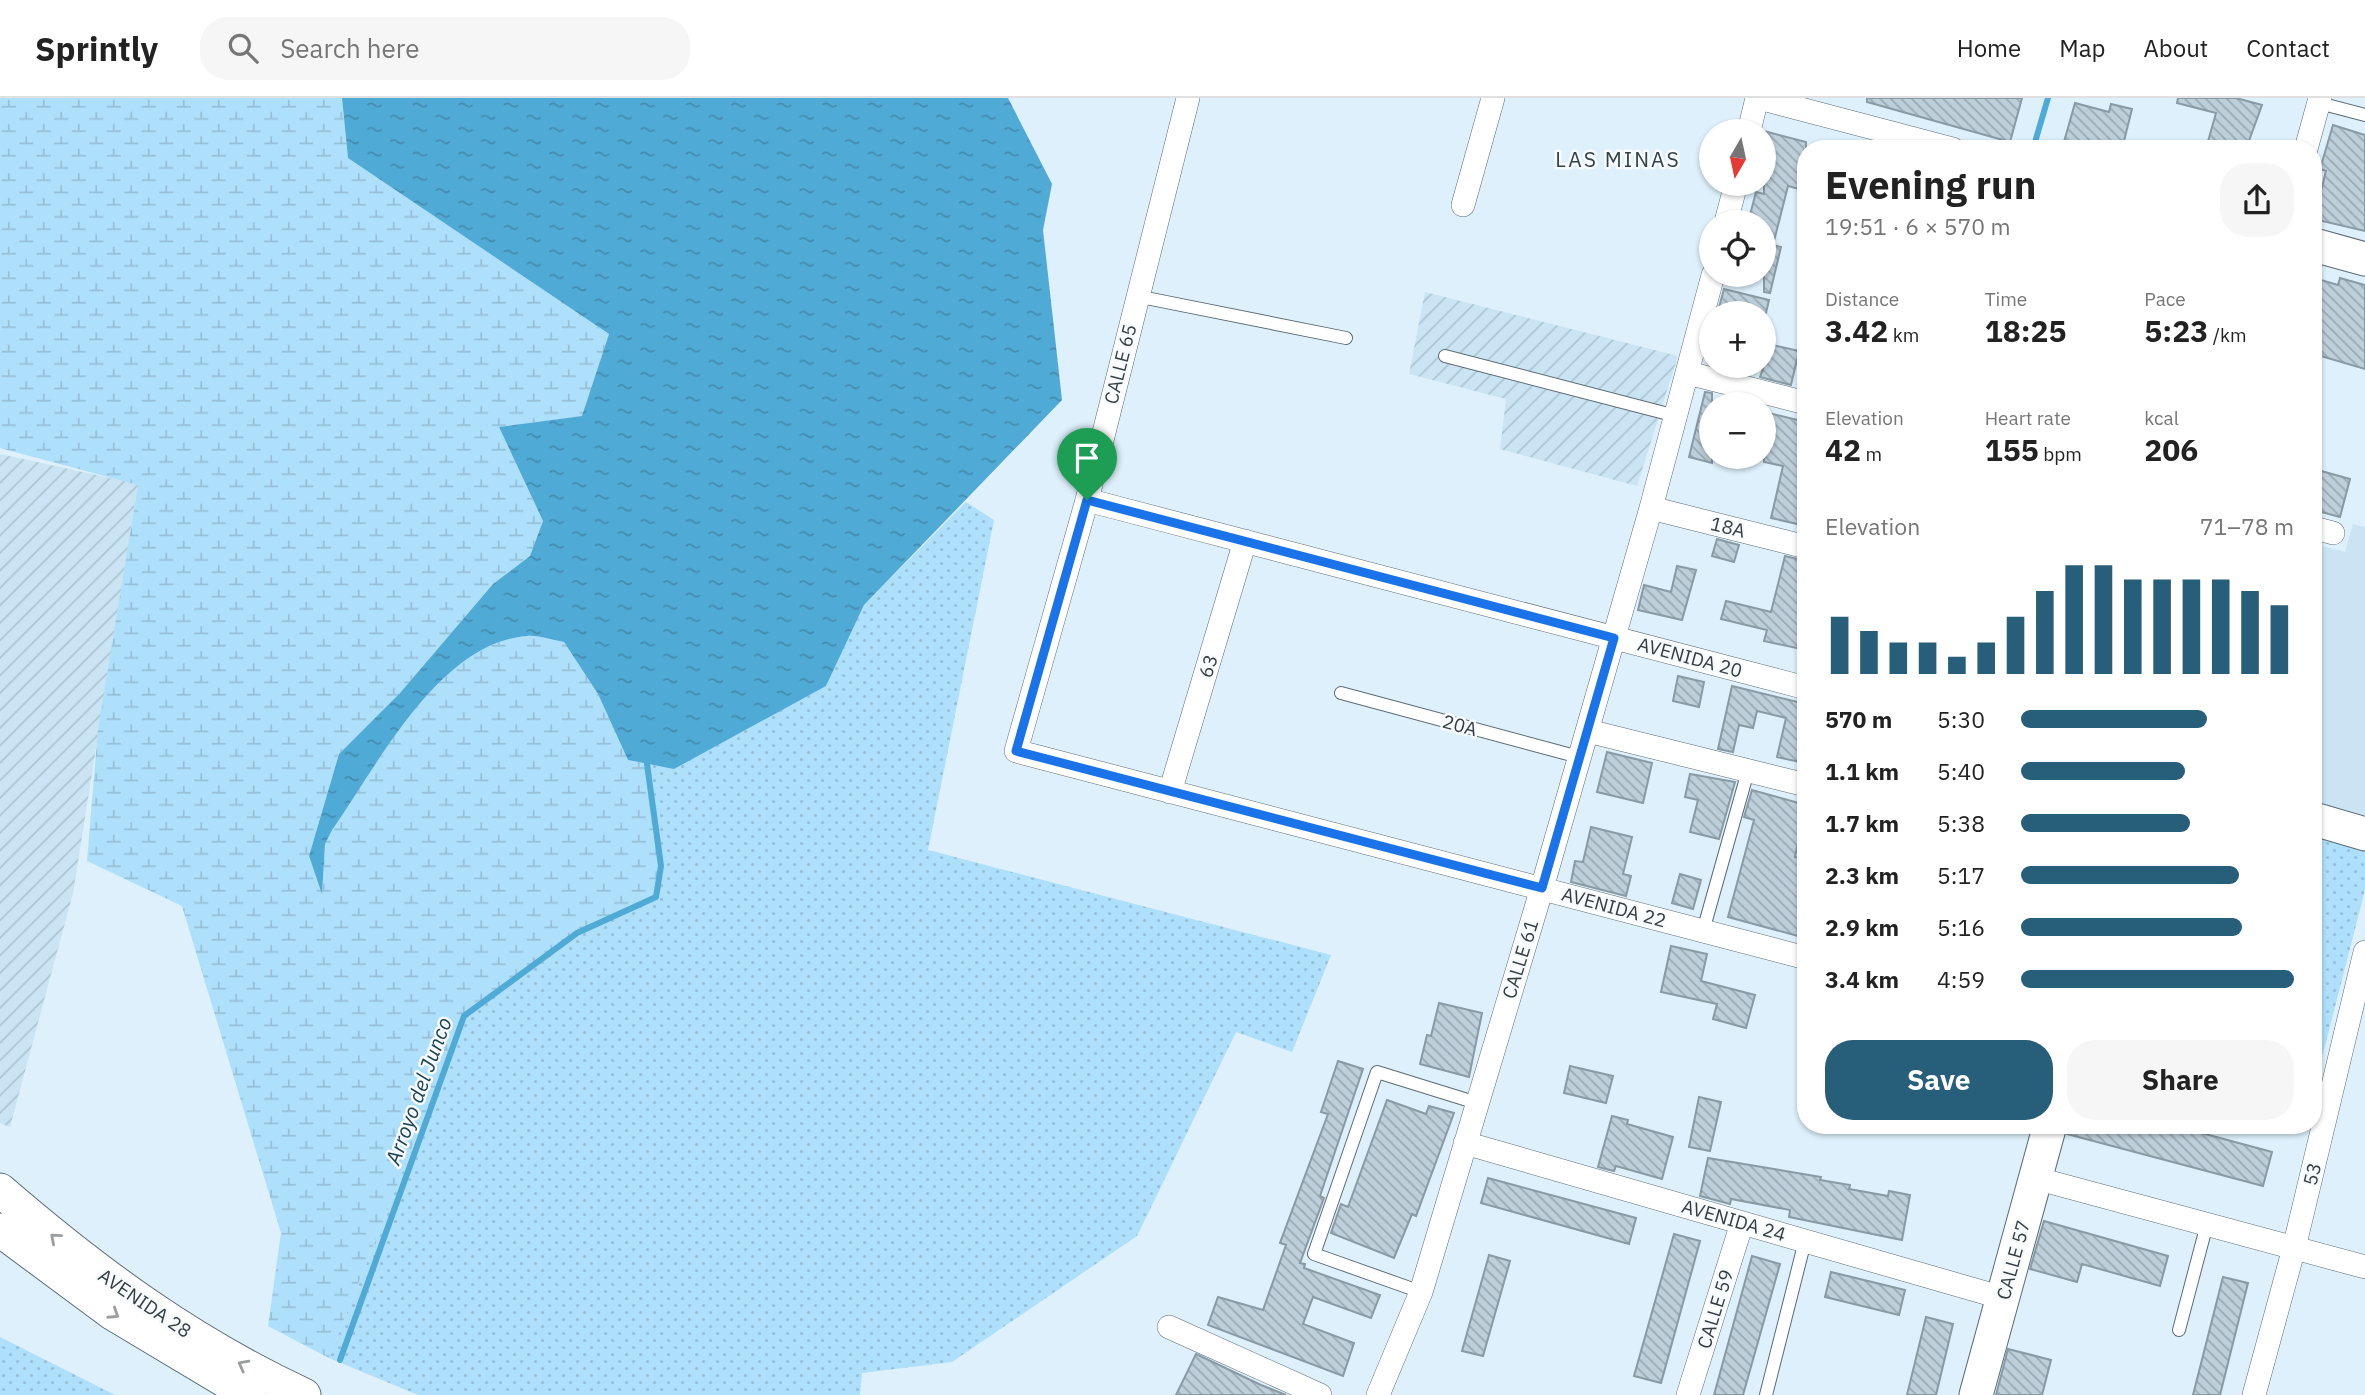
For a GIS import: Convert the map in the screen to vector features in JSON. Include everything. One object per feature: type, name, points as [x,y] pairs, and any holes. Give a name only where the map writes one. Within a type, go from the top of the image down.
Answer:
[{"type":"main road","points":[[2322,247],[2365,259]]},
{"type":"main road","points":[[2322,821],[2365,834]]},
{"type":"main road","name":"CALLE 57","points":[[1976,1395],[2047,1134]]},
{"type":"main road","name":"AVENIDA 28","points":[[0,1190],[76,1256],[140,1301],[230,1358],[304,1395]]},
{"type":"main road","name":"AVENIDA 28","points":[[5,1239],[238,1393]]},
{"type":"street","name":"CALLE 65","points":[[1016,751],[1087,500],[1136,296],[1188,98]]},
{"type":"street","points":[[1463,205],[1493,98]]},
{"type":"street","points":[[1752,119],[1758,98],[1919,140]]},
{"type":"street","points":[[2309,140],[2320,100]]},
{"type":"street","name":"CALLE 61","points":[[1378,1395],[1420,1292],[1542,888],[1651,508],[1710,287]]},
{"type":"street","points":[[1688,373],[1797,401]]},
{"type":"street","name":"AVENIDA 20","points":[[1087,500],[1797,686]]},
{"type":"street","name":"18A","points":[[1651,508],[1797,545]]},
{"type":"street","name":"63","points":[[1170,792],[1245,541]]},
{"type":"street","points":[[1588,731],[1797,783]]},
{"type":"street","name":"AVENIDA 22","points":[[1016,751],[1797,956]]},
{"type":"street","name":"53","points":[[2322,1131],[2365,952]]},
{"type":"street","name":"53","points":[[2253,1395],[2294,1248],[2321,1134]]},
{"type":"street","name":"AVENIDA 24","points":[[1465,1143],[2003,1297]]},
{"type":"street","points":[[2035,1178],[2365,1267]]},
{"type":"street","name":"CALLE 59","points":[[1688,1395],[1742,1223]]},
{"type":"street","points":[[1169,1327],[1320,1395]]},
{"type":"lane","points":[[2320,100],[2365,116]]},
{"type":"lane","points":[[1136,296],[1346,338]]},
{"type":"lane","points":[[1445,356],[1676,416]]},
{"type":"lane","name":"20A","points":[[1341,693],[1579,757]]},
{"type":"lane","points":[[1703,931],[1748,772]]},
{"type":"lane","points":[[1420,1292],[1314,1254],[1377,1072],[1477,1103]]},
{"type":"lane","points":[[2179,1330],[2207,1224]]},
{"type":"lane","points":[[1766,1395],[1805,1241]]},
{"type":"shaded area","points":[[1425,292],[1678,356],[1637,486],[1500,449],[1506,399],[1409,374]]},
{"type":"shaded area","points":[[0,454],[138,484],[73,893],[10,1127],[0,1123]]},
{"type":"shaded area","points":[[2353,524],[2365,527],[2365,816],[2322,805],[2322,546],[2345,552]]},
{"type":"green space","points":[[0,98],[342,98],[348,158],[609,334],[583,416],[499,427],[543,521],[530,556],[493,584],[400,693],[339,754],[309,856],[322,892],[325,844],[331,830],[413,711],[438,683],[465,660],[495,644],[536,636],[564,642],[598,694],[628,760],[647,764],[661,866],[656,897],[577,933],[464,1016],[329,1358],[268,1326],[281,1233],[182,906],[87,861],[98,729],[138,485],[0,448]]},
{"type":"green space","points":[[966,502],[994,520],[928,850],[1331,955],[1292,1052],[1236,1032],[1137,1236],[952,1362],[862,1373],[860,1395],[418,1395],[329,1358],[464,1016],[577,933],[656,897],[661,866],[647,764],[674,768],[826,686],[864,605]]},
{"type":"green space","points":[[2322,836],[2365,848],[2365,890],[2322,1057]]},
{"type":"green space","points":[[0,1337],[115,1395],[0,1395]]},
{"type":"water","points":[[342,98],[1008,98],[1052,184],[1043,230],[1062,400],[864,605],[826,686],[674,769],[628,760],[598,694],[564,642],[527,636],[495,644],[465,660],[438,683],[413,711],[332,830],[325,844],[322,894],[309,856],[339,754],[400,693],[493,584],[530,556],[543,521],[499,427],[582,416],[609,334],[348,158]]},
{"type":"building","points":[[1867,98],[2022,98],[2011,140],[1867,102]]},
{"type":"building","points":[[2178,98],[2236,98],[2262,105],[2249,140],[2208,140],[2216,113],[2177,103]]},
{"type":"building","points":[[2075,103],[2109,112],[2111,104],[2132,109],[2124,140],[2065,140]]},
{"type":"building","points":[[2333,125],[2365,135],[2365,231],[2322,221],[2322,187],[2326,171],[2322,170]]},
{"type":"building","points":[[1776,134],[1798,140],[1797,188],[1788,186],[1776,233],[1776,210],[1751,210],[1755,196],[1776,196]]},
{"type":"building","points":[[1776,246],[1781,247],[1776,268]]},
{"type":"building","points":[[2340,278],[2365,285],[2365,369],[2322,356],[2322,280],[2338,285]]},
{"type":"building","points":[[1764,287],[1771,287],[1770,293],[1764,292]]},
{"type":"building","points":[[1724,289],[1769,300],[1769,301],[1721,301]]},
{"type":"building","points":[[1776,346],[1797,351],[1791,385],[1764,378],[1776,378]]},
{"type":"building","points":[[1776,415],[1797,420],[1797,524],[1771,518],[1783,466],[1776,465]]},
{"type":"building","points":[[1699,416],[1699,460],[1689,457]]},
{"type":"building","points":[[2322,471],[2350,479],[2340,517],[2322,512]]},
{"type":"building","points":[[1717,539],[1739,545],[1734,562],[1712,556]]},
{"type":"building","points":[[1785,556],[1797,559],[1797,648],[1764,641],[1767,630],[1721,619],[1726,601],[1771,612]]},
{"type":"building","points":[[1677,566],[1696,570],[1682,620],[1638,610],[1644,585],[1671,592]]},
{"type":"building","points":[[1678,676],[1704,682],[1699,707],[1673,701]]},
{"type":"building","points":[[1732,686],[1797,702],[1797,761],[1777,757],[1786,718],[1757,711],[1753,728],[1739,725],[1733,752],[1718,749]]},
{"type":"building","points":[[1607,752],[1652,763],[1643,803],[1597,792]]},
{"type":"building","points":[[1690,774],[1735,782],[1719,839],[1690,832],[1698,800],[1685,797]]},
{"type":"building","points":[[1752,790],[1797,802],[1797,936],[1728,917],[1754,820],[1744,817]]},
{"type":"building","points":[[1591,827],[1632,837],[1623,874],[1631,876],[1626,896],[1571,882],[1575,861],[1583,862]]},
{"type":"building","points":[[1680,874],[1701,880],[1693,909],[1672,903]]},
{"type":"building","points":[[1671,946],[1707,954],[1701,981],[1755,995],[1746,1028],[1713,1019],[1717,1004],[1661,992]]},
{"type":"building","points":[[1439,1003],[1482,1013],[1469,1077],[1420,1064],[1427,1035],[1431,1036]]},
{"type":"building","points":[[1338,1061],[1363,1069],[1320,1196],[1324,1198],[1300,1263],[1305,1264],[1304,1268],[1380,1295],[1371,1318],[1313,1297],[1303,1324],[1354,1343],[1343,1376],[1208,1325],[1218,1297],[1263,1310],[1286,1245],[1280,1243],[1328,1114],[1321,1112]]},
{"type":"building","points":[[1570,1066],[1613,1076],[1606,1103],[1564,1093]]},
{"type":"building","points":[[1699,1097],[1721,1102],[1710,1151],[1689,1147]]},
{"type":"building","points":[[1387,1100],[1426,1114],[1429,1106],[1454,1113],[1416,1216],[1412,1214],[1394,1258],[1331,1233],[1341,1204],[1348,1207]]},
{"type":"building","points":[[1612,1116],[1628,1120],[1627,1124],[1673,1137],[1662,1179],[1616,1166],[1614,1171],[1598,1167]]},
{"type":"building","points":[[2067,1134],[2205,1134],[2272,1152],[2263,1186]]},
{"type":"building","points":[[1708,1158],[1821,1177],[1820,1180],[1850,1185],[1849,1189],[1888,1196],[1889,1191],[1910,1195],[1902,1240],[1789,1217],[1790,1210],[1731,1199],[1730,1204],[1700,1196]]},
{"type":"building","points":[[1488,1178],[1636,1218],[1629,1244],[1481,1203]]},
{"type":"building","points":[[2044,1221],[2168,1256],[2160,1286],[2082,1264],[2077,1282],[2030,1269]]},
{"type":"building","points":[[1674,1234],[1700,1241],[1661,1383],[1634,1376]]},
{"type":"building","points":[[1489,1255],[1510,1261],[1483,1356],[1462,1351]]},
{"type":"building","points":[[1752,1256],[1780,1264],[1743,1395],[1714,1395]]},
{"type":"building","points":[[1831,1272],[1905,1290],[1899,1315],[1825,1297]]},
{"type":"building","points":[[2223,1277],[2248,1283],[2220,1395],[2193,1395]]},
{"type":"building","points":[[1926,1317],[1953,1324],[1936,1395],[1907,1395]]},
{"type":"building","points":[[2008,1349],[2051,1360],[2042,1395],[1996,1395]]},
{"type":"building","points":[[1196,1354],[1261,1385],[1286,1395],[1176,1395]]},
{"type":"waterway","points":[[2036,140],[2048,98]]},
{"type":"waterway","name":"Arroyo del Junco","points":[[340,1360],[464,1016],[577,933],[656,897],[661,866],[647,764]]},
{"type":"district","name":"LAS MINAS","points":[[1618,160]]},
{"type":"route","points":[[1087,500],[1614,638],[1542,888],[1016,751],[1087,500]]}]
